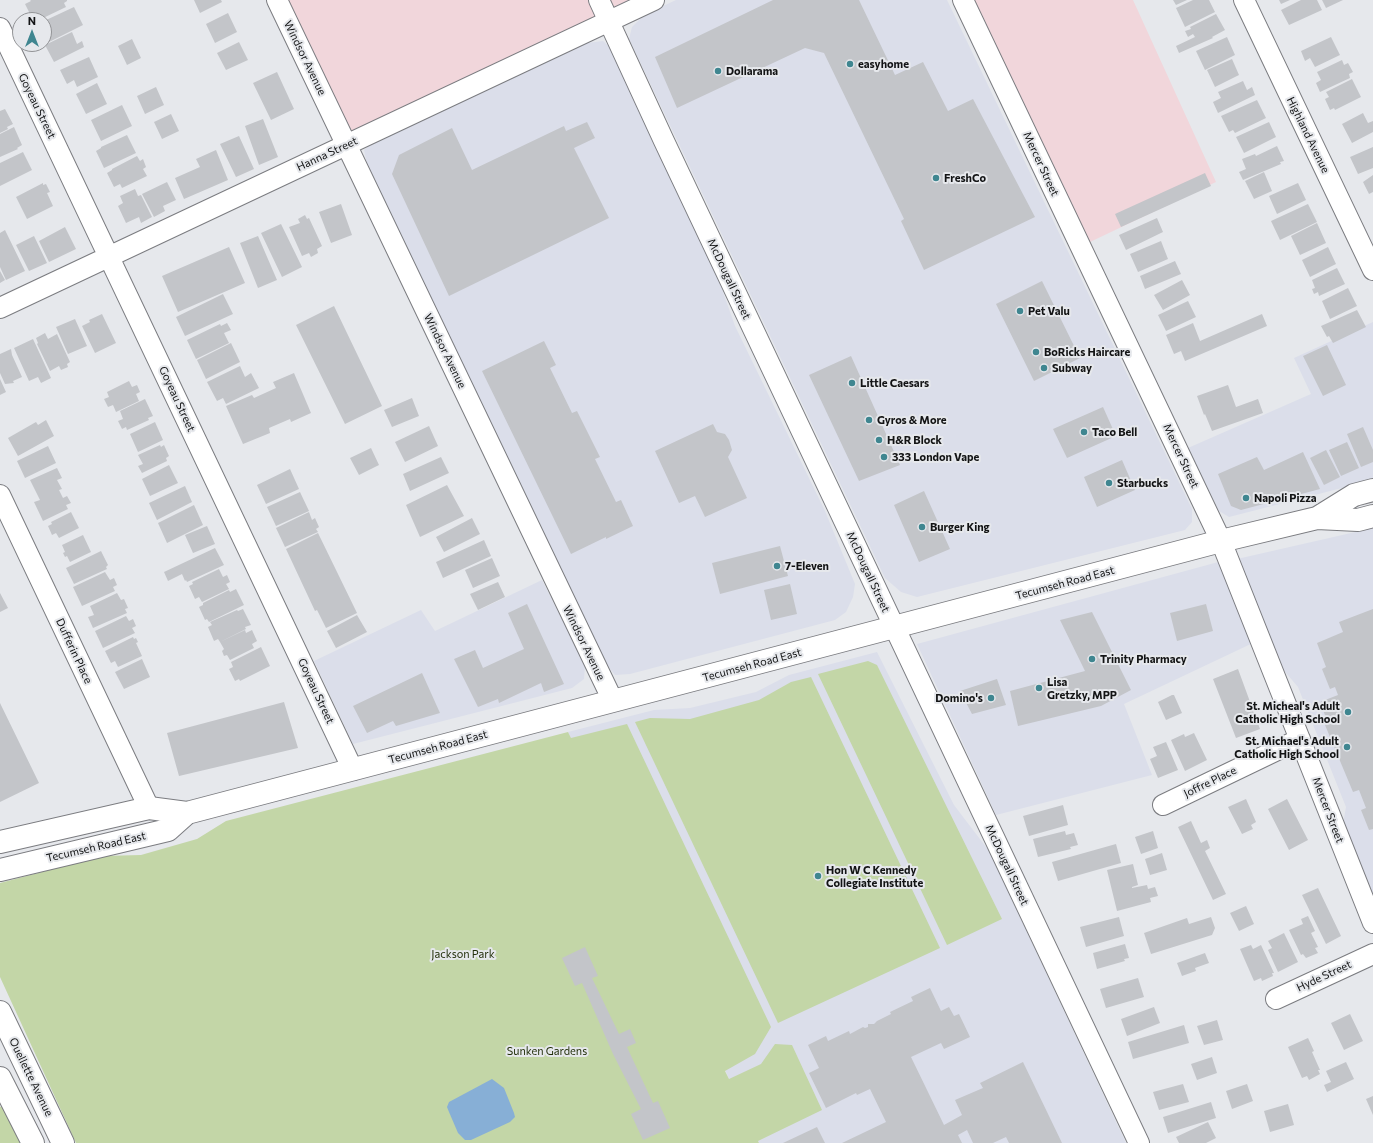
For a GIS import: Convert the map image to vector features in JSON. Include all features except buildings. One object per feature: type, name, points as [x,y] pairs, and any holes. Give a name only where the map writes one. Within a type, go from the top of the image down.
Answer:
[{"type":"main road","name":"Tecumseh Road East","points":[[1317,518],[1354,495],[1373,490]]},
{"type":"main road","name":"Tecumseh Road East","points":[[0,842],[149,808],[187,813],[1221,541],[1317,518],[1358,520],[1373,516]]},
{"type":"main road","name":"Tecumseh Road East","points":[[0,870],[168,830],[187,813]]},
{"type":"main road","name":"Ouellette Avenue","points":[[0,1012],[63,1143]]},
{"type":"main road","points":[[0,1078],[33,1143]]},
{"type":"street","name":"Windsor Avenue","points":[[277,0],[613,701]]},
{"type":"street","name":"McDougall Street","points":[[599,0],[894,628],[1139,1143]]},
{"type":"street","name":"Hanna Street","points":[[0,308],[654,0]]},
{"type":"street","name":"Mercer Street","points":[[963,0],[1221,541],[1373,923]]},
{"type":"street","name":"Highland Avenue","points":[[1244,0],[1373,270]]},
{"type":"street","name":"Goyeau Street","points":[[0,28],[353,770]]},
{"type":"street","name":"Dufferin Place","points":[[0,495],[149,808]]},
{"type":"street","name":"Joffre Place","points":[[1163,805],[1300,739]]},
{"type":"street","name":"Hyde Street","points":[[1276,998],[1373,954]]},
{"type":"shaded area","points":[[287,0],[629,0],[352,133]]},
{"type":"shaded area","points":[[676,0],[947,0],[1192,509],[1192,522],[1185,530],[917,597],[901,592],[885,578],[629,39],[632,27],[644,15]]},
{"type":"shaded area","points":[[973,0],[1133,0],[1216,182],[1090,242]]},
{"type":"shaded area","points":[[603,41],[610,47],[711,258],[735,326],[825,511],[855,584],[853,597],[846,612],[835,620],[630,674],[615,675],[607,665],[367,164],[364,150],[373,142],[587,43]]},
{"type":"shaded area","points":[[1373,322],[1373,480],[1229,517],[1219,511],[1188,448],[1311,394],[1294,358]]},
{"type":"shaded area","name":"St. Michael's Adult Catholic High School","points":[[1373,528],[1373,899],[1343,824],[1346,807],[1298,687],[1280,666],[1237,559]]},
{"type":"shaded area","points":[[1222,561],[1255,642],[1124,704],[1152,775],[996,815],[917,644]]},
{"type":"shaded area","points":[[542,580],[585,665],[584,679],[572,688],[353,744],[314,661],[421,610],[435,631]]},
{"type":"shaded area","name":"Hon W C Kennedy Collegiate Institute","points":[[877,652],[954,805],[989,851],[1126,1143],[759,1143],[568,732],[654,710],[690,708],[756,692],[789,675]]},
{"type":"green space","points":[[868,661],[877,665],[1002,919],[947,945],[818,674]]},
{"type":"green space","points":[[811,677],[940,948],[778,1023],[635,722],[650,718],[690,719],[759,700],[791,682]]},
{"type":"green space","name":"Jackson Park","points":[[627,724],[771,1027],[755,1054],[725,1071],[729,1079],[761,1064],[775,1044],[792,1045],[822,1110],[758,1141],[759,1143],[76,1143],[0,977],[0,883],[103,856],[141,855],[197,839],[226,821],[568,732],[571,738]]},
{"type":"green space","points":[[4,1105],[23,1143],[0,1143],[0,1107]]},
{"type":"water","points":[[492,1079],[504,1088],[515,1117],[510,1122],[471,1140],[465,1140],[458,1133],[449,1112],[447,1107],[449,1102]]},
{"type":"place","name":"easyhome","points":[[850,64]]},
{"type":"place","name":"Dollarama","points":[[718,71]]},
{"type":"place","name":"FreshCo","points":[[936,178]]},
{"type":"place","name":"Pet Valu","points":[[1020,311]]},
{"type":"place","name":"BoRicks Haircare","points":[[1036,352]]},
{"type":"place","name":"Subway","points":[[1044,368]]},
{"type":"place","name":"Little Caesars","points":[[852,383]]},
{"type":"place","name":"Gyros & More","points":[[869,420]]},
{"type":"place","name":"Taco Bell","points":[[1084,432]]},
{"type":"place","name":"H&R Block","points":[[879,440]]},
{"type":"place","name":"333 London Vape","points":[[884,457]]},
{"type":"place","name":"Starbucks","points":[[1109,483]]},
{"type":"place","name":"Napoli Pizza","points":[[1246,498]]},
{"type":"place","name":"Burger King","points":[[922,527]]},
{"type":"place","name":"7-Eleven","points":[[777,566]]},
{"type":"place","name":"Trinity Pharmacy","points":[[1092,659]]},
{"type":"place","name":"Lisa Gretzky, MPP","points":[[1039,688]]},
{"type":"place","name":"Domino's","points":[[991,698]]},
{"type":"place","name":"St. Micheal's Adult Catholic High School","points":[[1348,712]]},
{"type":"place","name":"St. Michael's Adult Catholic High School","points":[[1347,747]]},
{"type":"place","name":"Hon W C Kennedy Collegiate Institute","points":[[818,876]]},
{"type":"park label","name":"Sunken Gardens","points":[[547,1051]]}]
